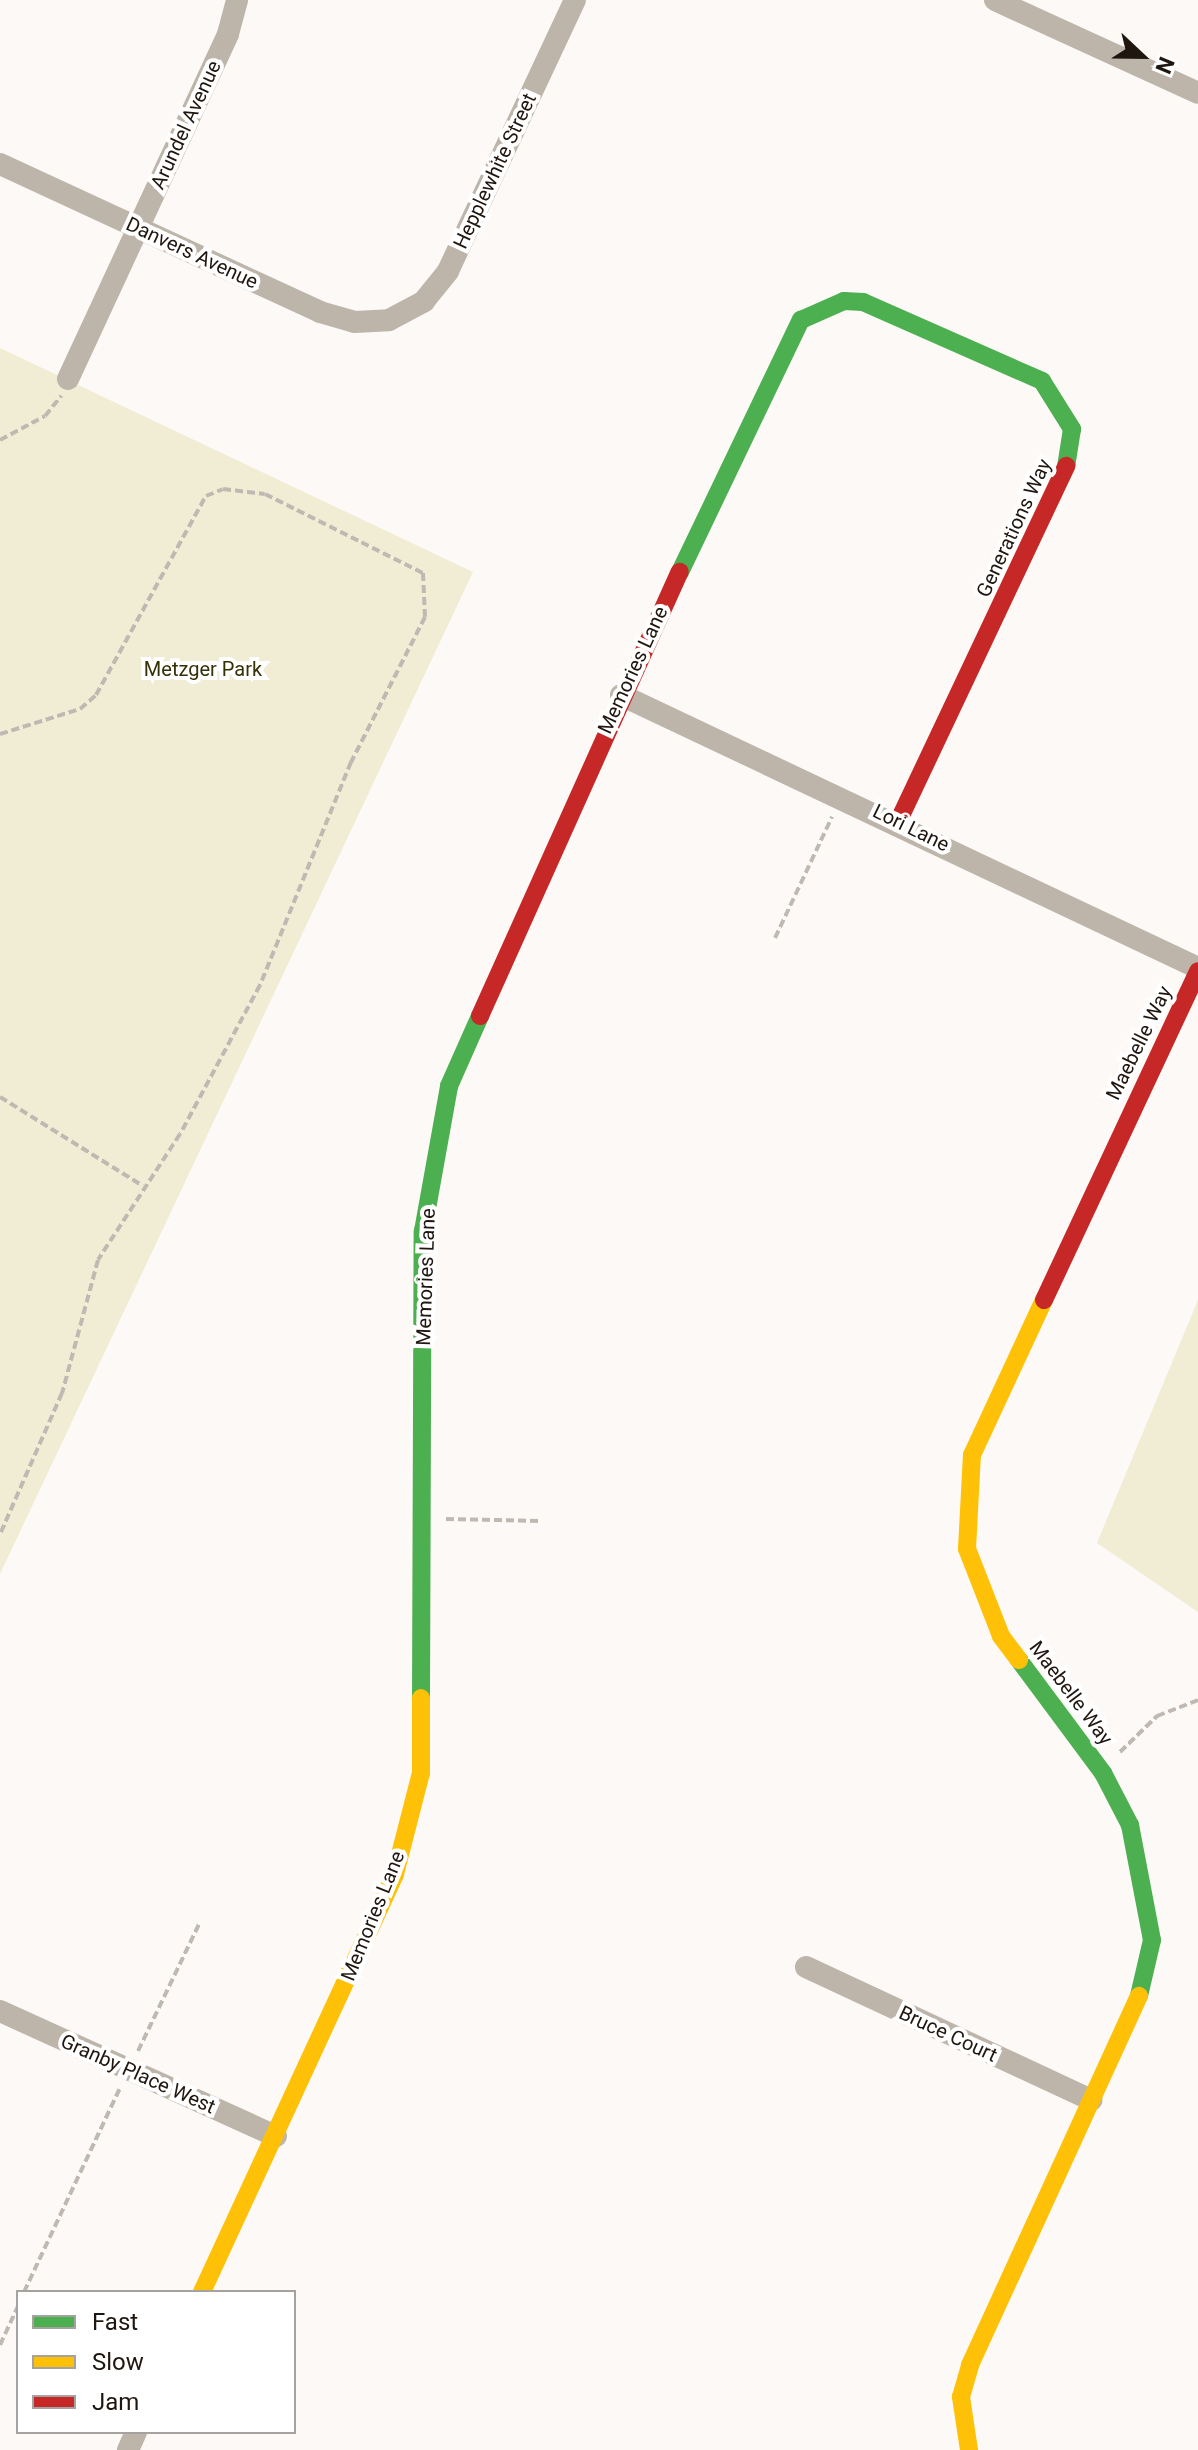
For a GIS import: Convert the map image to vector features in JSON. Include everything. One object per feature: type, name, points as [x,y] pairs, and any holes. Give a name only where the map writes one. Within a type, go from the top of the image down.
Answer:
[{"type":"street","name":"Arundel Avenue","points":[[68,379],[228,34],[237,0]]},
{"type":"street","name":"Hepplewhite Street","points":[[389,320],[424,301],[448,271],[575,0]]},
{"type":"street","points":[[995,0],[1198,93]]},
{"type":"street","name":"Danvers Avenue","points":[[0,164],[320,312],[354,322],[389,320]]},
{"type":"street","name":"Generations Way","points":[[822,306],[863,302],[1042,381],[1072,429],[1072,452],[1050,504],[898,822]]},
{"type":"street","name":"Memories Lane","points":[[203,2290],[395,1874],[421,1773],[423,1231],[449,1086],[621,695],[801,320],[822,306]]},
{"type":"street","name":"Lori Lane","points":[[621,695],[898,822],[1198,969]]},
{"type":"street","name":"Maebelle Way","points":[[969,2450],[961,2397],[970,2365],[1138,1999],[1152,1940],[1146,1882],[1130,1825],[1103,1773],[1001,1636],[967,1549],[972,1455],[1198,969]]},
{"type":"street","name":"Bruce Court","points":[[806,1967],[1091,2100]]},
{"type":"street","name":"Granby Place West","points":[[0,2011],[276,2136]]},
{"type":"path","points":[[0,440],[45,416],[68,379]]},
{"type":"path","points":[[0,734],[80,709],[96,695],[206,496],[223,489],[265,494],[423,573],[425,617],[351,762],[260,985],[187,1123],[143,1186],[98,1260],[66,1381],[0,1534]]},
{"type":"path","points":[[775,938],[832,817]]},
{"type":"path","points":[[0,1097],[143,1186]]},
{"type":"path","points":[[452,1519],[539,1521]]},
{"type":"path","points":[[1113,1760],[1157,1716],[1198,1700]]},
{"type":"path","points":[[134,2060],[199,1924]]},
{"type":"path","points":[[25,2290],[125,2078]]},
{"type":"path","points":[[0,2345],[16,2310]]},
{"type":"green space","name":"Metzger Park","points":[[0,348],[473,572],[0,1574]]},
{"type":"green space","points":[[1198,1300],[1198,1612],[1097,1543]]},
{"type":"traffic: fast","points":[[680,572],[801,320],[844,301],[863,302],[1042,381],[1072,429],[1066,466]]},
{"type":"traffic: fast","points":[[421,1698],[423,1231],[449,1086],[480,1016]]},
{"type":"traffic: fast","points":[[1019,1660],[1103,1773],[1130,1825],[1152,1940],[1139,1996]]},
{"type":"traffic: slow","points":[[1019,1660],[1001,1636],[967,1549],[972,1455],[1044,1300]]},
{"type":"traffic: slow","points":[[203,2290],[395,1874],[421,1773],[421,1698]]},
{"type":"traffic: slow","points":[[969,2450],[961,2397],[970,2365],[1139,1996]]},
{"type":"traffic: jam","points":[[898,822],[1066,466]]},
{"type":"traffic: jam","points":[[480,1016],[680,572]]},
{"type":"traffic: jam","points":[[1044,1300],[1198,971]]}]
